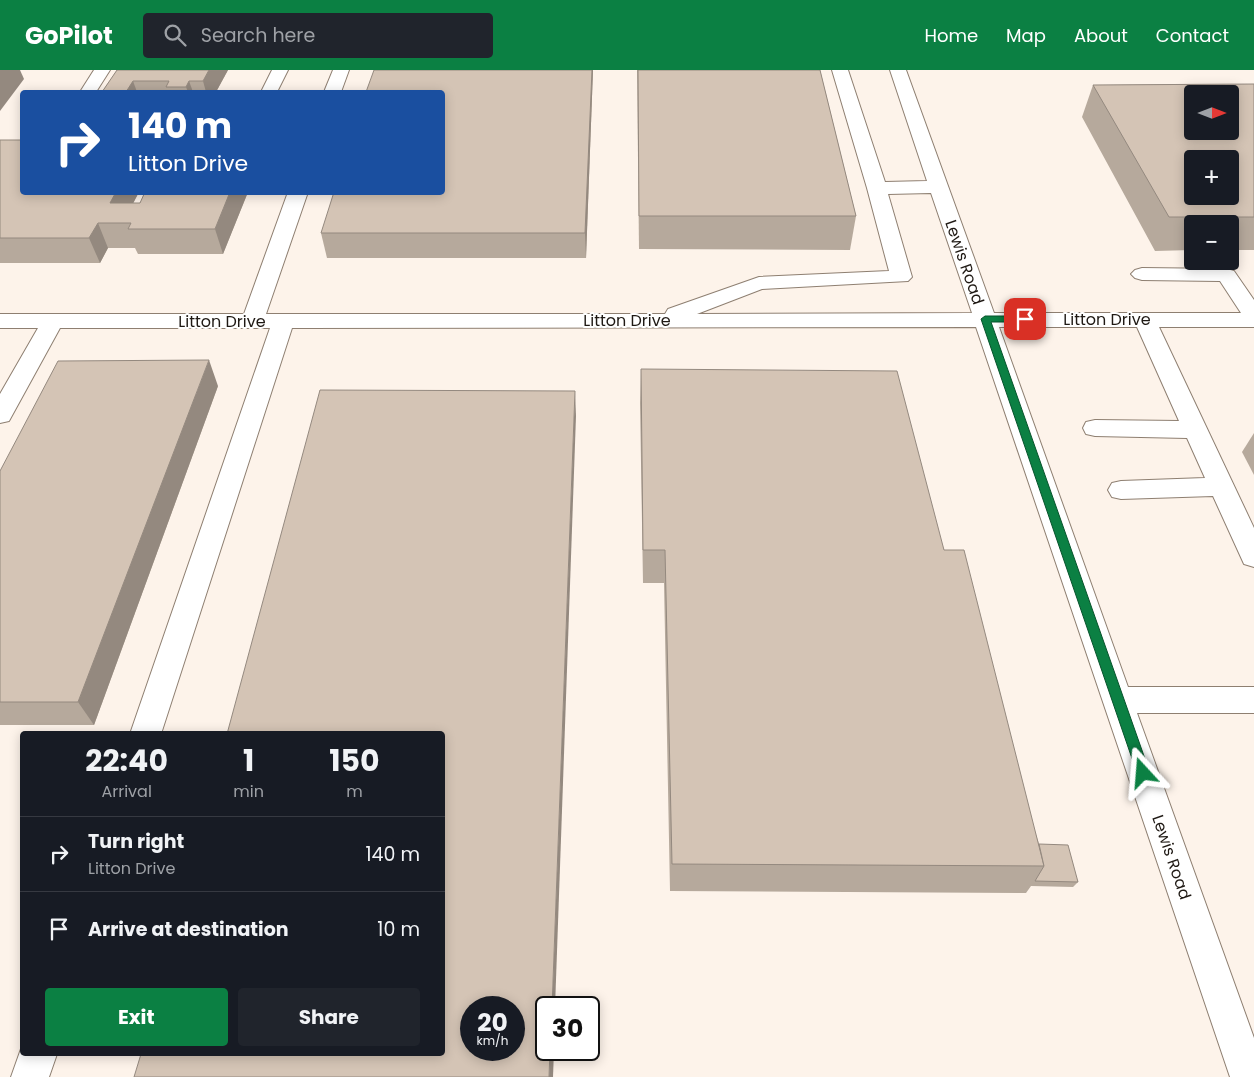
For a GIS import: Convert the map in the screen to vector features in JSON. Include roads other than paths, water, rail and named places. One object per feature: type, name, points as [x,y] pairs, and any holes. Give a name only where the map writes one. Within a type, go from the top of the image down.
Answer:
[{"type":"street","points":[[89,90],[102,70]]},
{"type":"street","points":[[270,90],[280,70]]},
{"type":"street","points":[[334,90],[341,70]]},
{"type":"street","points":[[660,320],[759,283],[901,277],[877,188],[840,70]]},
{"type":"street","name":"Lewis Road","points":[[898,70],[1249,1068]]},
{"type":"street","points":[[877,188],[939,187]]},
{"type":"street","points":[[253,320],[297,195]]},
{"type":"street","points":[[1142,274],[1254,274]]},
{"type":"street","points":[[1227,274],[1254,318]]},
{"type":"street","name":"Litton Drive","points":[[0,321],[1144,320],[1254,318]]},
{"type":"street","points":[[146,731],[283,320]]},
{"type":"street","points":[[1144,320],[1254,557]]},
{"type":"street","points":[[0,415],[53,321]]},
{"type":"street","points":[[1095,428],[1195,430]]},
{"type":"street","points":[[1121,490],[1222,487]]},
{"type":"street","points":[[1118,700],[1254,700]]},
{"type":"street","points":[[30,1077],[37,1056]]}]
